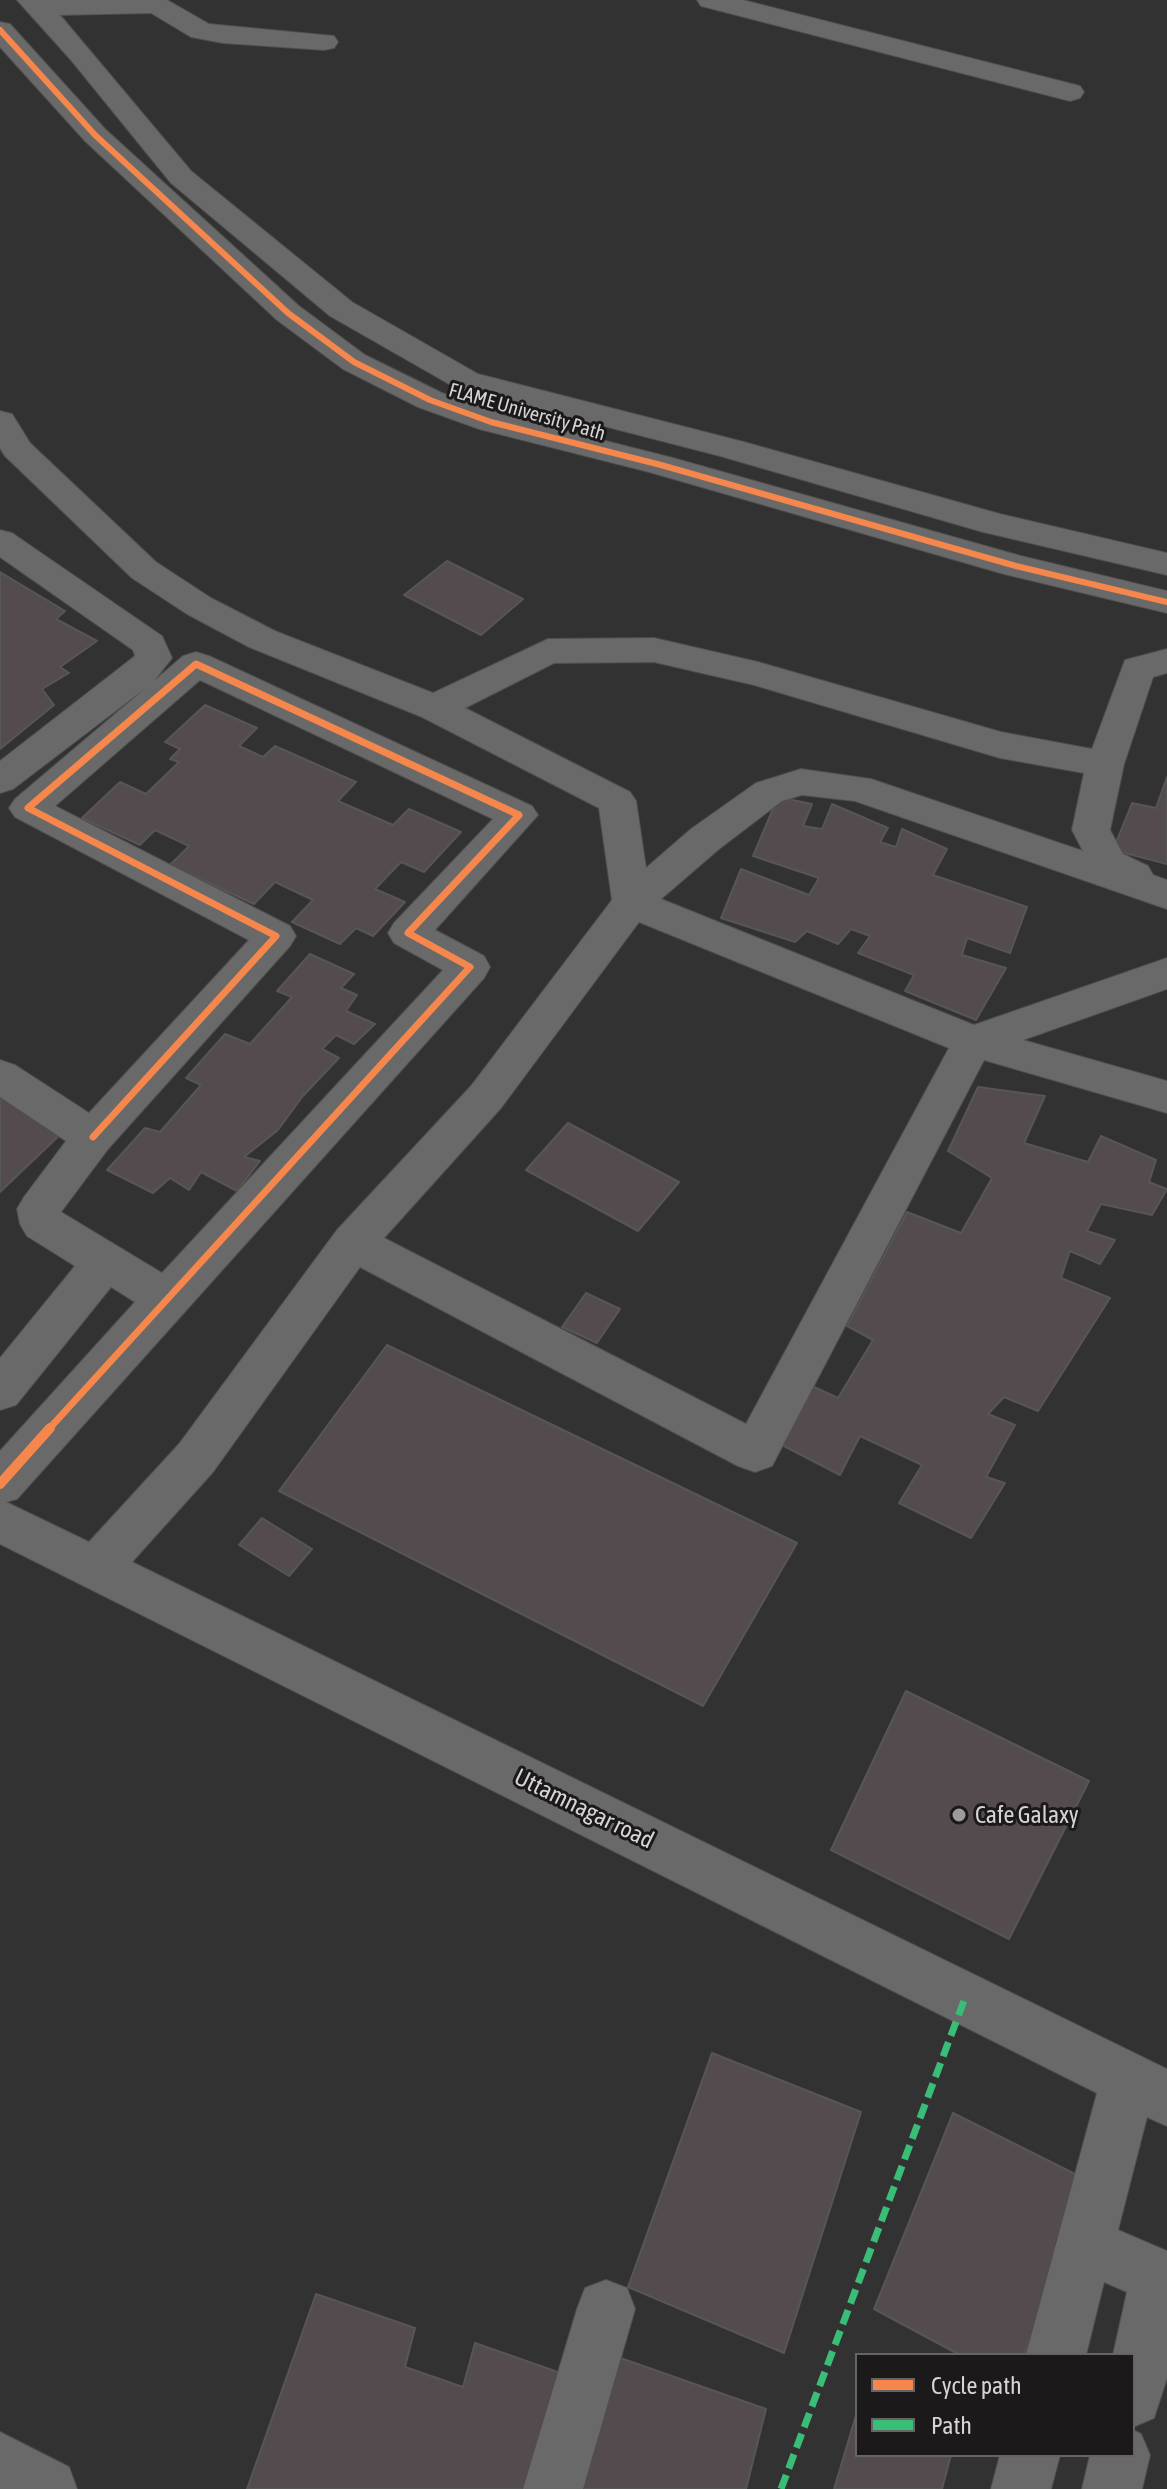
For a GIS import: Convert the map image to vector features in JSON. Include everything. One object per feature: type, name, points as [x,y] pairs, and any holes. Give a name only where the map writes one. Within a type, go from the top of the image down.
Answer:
[{"type":"street","points":[[711,0],[1070,92]]},
{"type":"street","points":[[35,4],[156,5],[201,31],[236,37],[324,42]]},
{"type":"street","points":[[35,4],[81,54],[181,177],[341,309],[457,394]]},
{"type":"street","name":"FLAME University Path","points":[[0,30],[95,135],[288,313],[354,362],[457,394],[732,449],[995,524],[1167,564]]},
{"type":"street","name":"FLAME University Path","points":[[457,394],[491,422],[661,465],[1016,566],[1167,602]]},
{"type":"street","points":[[0,421],[17,449],[144,570],[177,592],[262,639],[435,708],[617,801],[632,902]]},
{"type":"street","points":[[0,541],[149,644],[154,658],[139,674],[0,780]]},
{"type":"street","points":[[435,708],[548,651],[654,650],[758,674],[1000,745],[1105,764]]},
{"type":"street","points":[[1167,661],[1138,669],[1105,764],[1091,830],[1109,864],[1141,880],[1167,885]]},
{"type":"street","points":[[0,1484],[470,967],[408,933],[519,815],[196,664],[14,819],[276,936],[93,1137],[39,1209],[42,1224],[168,1299]]},
{"type":"street","points":[[95,1569],[196,1458],[353,1243],[486,1097],[632,902],[705,839],[769,792],[801,782],[858,788],[1167,895]]},
{"type":"street","points":[[632,902],[973,1041],[1167,1097]]},
{"type":"street","points":[[353,1243],[755,1452],[973,1041],[1167,973]]},
{"type":"street","points":[[0,1076],[93,1137]]},
{"type":"street","points":[[0,1391],[104,1263]]},
{"type":"street","name":"Uttamnagar road","points":[[0,1521],[1148,2088]]},
{"type":"street","points":[[1057,2353],[1085,2245],[1148,2088]]},
{"type":"street","points":[[1085,2245],[1160,2277],[1135,2388]]},
{"type":"street","points":[[553,2489],[606,2309]]},
{"type":"street","points":[[1021,2489],[1029,2457]]},
{"type":"street","points":[[1112,2489],[1120,2457]]},
{"type":"street","points":[[0,2462],[47,2489]]},
{"type":"building","points":[[447,561],[523,599],[481,635],[404,595]]},
{"type":"building","points":[[0,572],[65,611],[56,619],[97,641],[60,667],[69,673],[42,689],[54,705],[0,749]]},
{"type":"building","points":[[205,705],[257,728],[239,746],[263,757],[275,746],[356,782],[338,801],[393,825],[409,809],[461,832],[424,872],[401,862],[375,889],[405,902],[373,936],[356,928],[340,944],[292,922],[313,900],[275,882],[254,904],[170,865],[189,846],[155,830],[140,845],[82,818],[120,782],[146,794],[179,762],[170,759],[180,749],[165,742]]},
{"type":"building","points":[[1167,777],[1167,864],[1113,850],[1132,803],[1156,808]]},
{"type":"building","points":[[778,797],[812,804],[803,826],[822,829],[832,804],[888,828],[880,842],[896,847],[902,829],[947,849],[933,875],[1027,907],[1010,953],[967,938],[962,955],[1006,968],[976,1020],[905,991],[914,975],[858,953],[870,936],[851,929],[838,944],[807,931],[795,942],[721,918],[741,869],[809,895],[819,878],[753,856]]},
{"type":"building","points":[[310,954],[354,974],[341,988],[357,995],[346,1011],[375,1024],[354,1044],[336,1035],[322,1049],[339,1058],[302,1097],[278,1130],[244,1157],[260,1161],[237,1191],[201,1172],[189,1190],[170,1178],[153,1193],[107,1170],[145,1128],[160,1132],[201,1085],[186,1078],[225,1034],[250,1044],[292,997],[277,991]]},
{"type":"building","points":[[978,1087],[1045,1096],[1024,1143],[1088,1162],[1101,1136],[1156,1160],[1149,1182],[1167,1189],[1152,1215],[1101,1204],[1087,1231],[1115,1240],[1100,1264],[1070,1251],[1061,1278],[1110,1298],[1038,1411],[1004,1397],[988,1414],[1015,1425],[986,1477],[1005,1483],[971,1538],[899,1503],[922,1465],[860,1436],[840,1475],[778,1443],[801,1381],[838,1398],[873,1340],[847,1326],[907,1212],[961,1233],[992,1178],[948,1151]]},
{"type":"building","points":[[0,1092],[65,1130],[0,1192]]},
{"type":"building","points":[[568,1123],[679,1182],[638,1231],[526,1170]]},
{"type":"building","points":[[586,1293],[620,1309],[597,1343],[562,1327]]},
{"type":"building","points":[[387,1345],[797,1543],[703,1706],[279,1491]]},
{"type":"building","points":[[262,1518],[312,1549],[289,1576],[239,1545]]},
{"type":"building","name":"Cafe Galaxy","points":[[906,1691],[1089,1781],[1009,1939],[831,1850]]},
{"type":"building","points":[[712,2053],[861,2112],[784,2353],[628,2287]]},
{"type":"building","points":[[953,2113],[1089,2181],[1025,2353],[956,2353],[874,2309]]},
{"type":"building","points":[[316,2294],[415,2328],[405,2367],[463,2387],[475,2343],[572,2377],[539,2489],[247,2489]]},
{"type":"building","points":[[609,2354],[766,2409],[746,2489],[569,2489]]},
{"type":"building","points":[[855,2419],[855,2457],[950,2457],[942,2489],[834,2489]]},
{"type":"marked path","points":[[781,2489],[965,1998]]},
{"type":"cycle path","points":[[0,30],[95,135],[288,313],[354,362],[430,400],[491,422],[661,465],[1016,566],[1167,602]]},
{"type":"cycle path","points":[[0,1484],[470,967],[408,933],[519,815],[196,664],[28,808],[276,936],[93,1137]]},
{"type":"place","name":"Cafe Galaxy","points":[[959,1815]]}]
